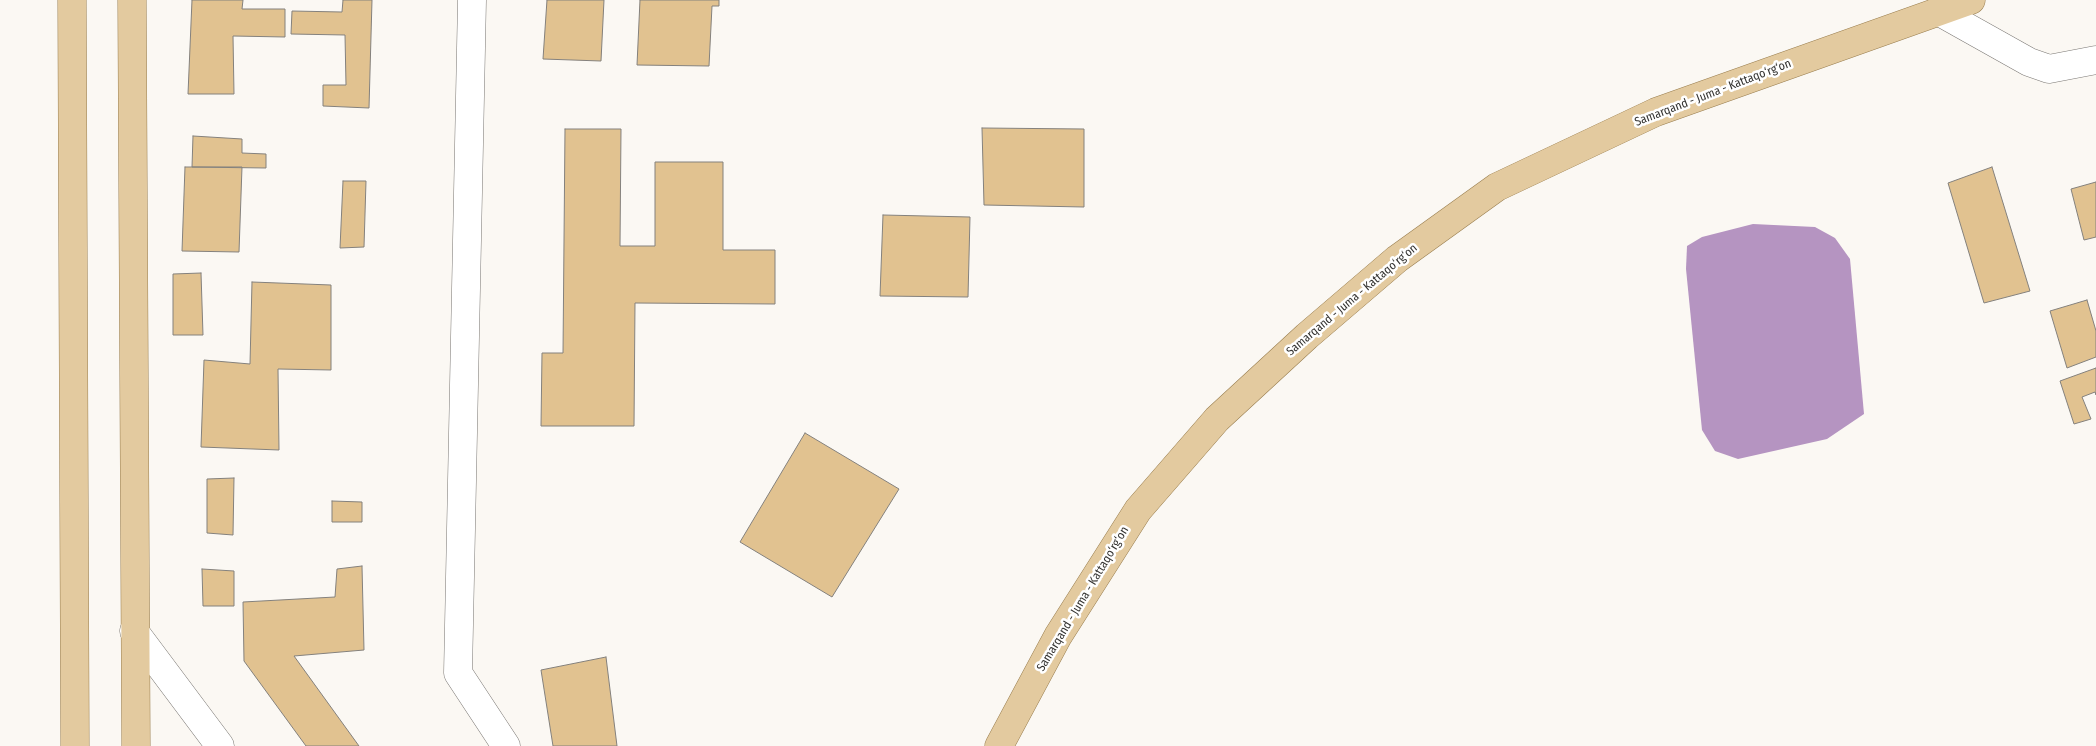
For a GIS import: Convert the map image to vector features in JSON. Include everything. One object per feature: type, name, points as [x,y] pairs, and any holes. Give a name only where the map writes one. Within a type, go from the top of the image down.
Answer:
[{"type":"main road","points":[[72,0],[75,746]]},
{"type":"main road","points":[[132,0],[136,746]]},
{"type":"main road","name":"Samarqand - Juma - Kattaqo‘rg‘on","points":[[999,746],[1058,636],[1138,510],[1217,419],[1307,336],[1397,259],[1497,187],[1656,112],[1938,10],[1972,0]]},
{"type":"street","points":[[472,0],[458,673],[506,746]]},
{"type":"street","points":[[1938,10],[2029,62],[2049,69],[2096,60]]},
{"type":"street","points":[[134,631],[220,746]]},
{"type":"shaded area","points":[[1753,224],[1815,227],[1835,238],[1850,259],[1864,414],[1827,439],[1738,459],[1715,451],[1702,430],[1686,269],[1687,246],[1702,237]]},
{"type":"building","points":[[192,0],[243,0],[242,9],[285,9],[285,37],[233,36],[234,94],[188,94]]},
{"type":"building","points":[[343,0],[372,0],[369,108],[323,106],[323,85],[346,85],[345,35],[291,34],[292,11],[342,12]]},
{"type":"building","points":[[547,0],[604,0],[601,61],[543,59]]},
{"type":"building","points":[[640,0],[719,0],[719,6],[712,6],[709,66],[637,65]]},
{"type":"building","points":[[982,128],[1084,129],[1084,207],[984,205]]},
{"type":"building","points":[[565,129],[621,129],[620,246],[655,246],[655,162],[723,162],[723,250],[775,250],[775,304],[635,303],[634,426],[541,426],[542,353],[563,353]]},
{"type":"building","points":[[193,136],[242,139],[242,153],[266,154],[266,168],[192,167]]},
{"type":"building","points":[[185,167],[242,167],[239,252],[182,251]]},
{"type":"building","points":[[1992,167],[2030,291],[1984,303],[1948,183]]},
{"type":"building","points":[[343,181],[366,181],[364,247],[340,248]]},
{"type":"building","points":[[2096,182],[2096,237],[2084,240],[2071,189]]},
{"type":"building","points":[[883,215],[970,217],[968,297],[880,296]]},
{"type":"building","points":[[201,273],[203,335],[173,335],[173,274]]},
{"type":"building","points":[[252,282],[331,285],[331,370],[278,369],[279,450],[201,447],[204,360],[250,364]]},
{"type":"building","points":[[2087,300],[2096,331],[2096,357],[2067,368],[2050,311]]},
{"type":"building","points":[[2096,368],[2096,395],[2095,392],[2082,397],[2091,419],[2074,424],[2060,381]]},
{"type":"building","points":[[805,433],[899,489],[832,597],[740,542]]},
{"type":"building","points":[[234,478],[233,535],[207,533],[207,479]]},
{"type":"building","points":[[332,501],[362,502],[362,522],[332,522]]},
{"type":"building","points":[[362,566],[364,650],[294,656],[359,746],[306,746],[244,661],[243,602],[335,597],[337,569]]},
{"type":"building","points":[[202,569],[234,571],[234,606],[203,606]]},
{"type":"building","points":[[606,657],[617,746],[553,746],[541,670]]}]
